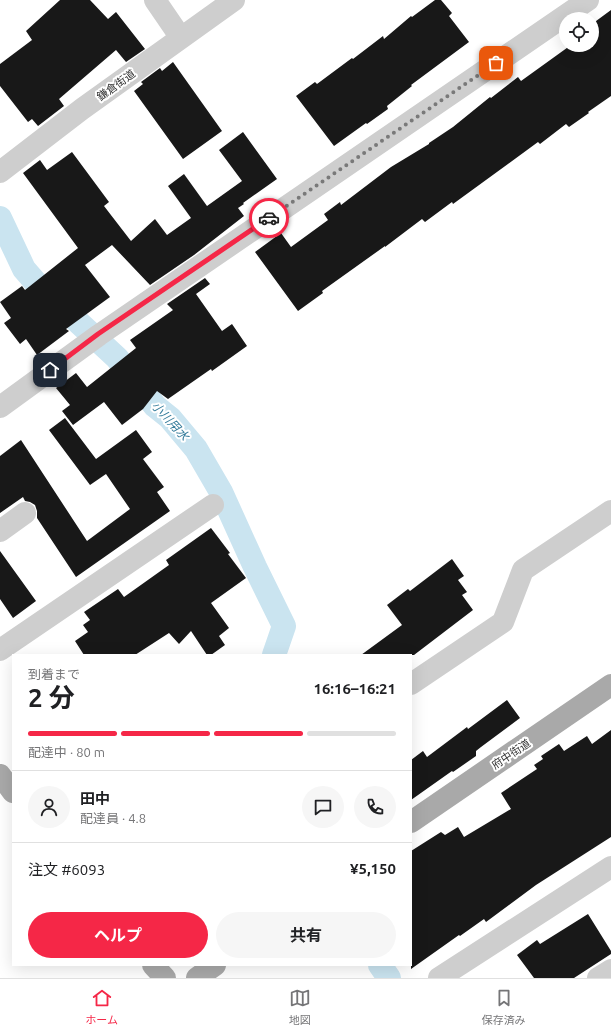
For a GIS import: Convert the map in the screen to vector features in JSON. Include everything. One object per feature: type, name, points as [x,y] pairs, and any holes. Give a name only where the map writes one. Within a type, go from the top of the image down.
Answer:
[{"type":"main road","name":"府中街道","points":[[412,821],[611,685]]},
{"type":"main road","points":[[154,966],[164,978]]},
{"type":"main road","points":[[197,978],[214,966]]},
{"type":"street","points":[[154,0],[181,38]]},
{"type":"street","name":"鎌倉街道","points":[[0,172],[82,109],[234,0]]},
{"type":"street","points":[[0,407],[93,339],[588,0]]},
{"type":"street","points":[[0,650],[213,506]]},
{"type":"street","points":[[412,683],[504,622],[522,570],[611,511]]},
{"type":"street","points":[[0,531],[26,513]]},
{"type":"street","points":[[440,978],[611,867]]},
{"type":"street","points":[[598,978],[611,970]]},
{"type":"building","points":[[60,0],[90,0],[108,19],[116,12],[145,49],[126,62],[116,50],[59,99],[64,106],[38,126],[32,119],[28,122],[0,86],[0,64],[32,40],[26,31]]},
{"type":"building","points":[[435,0],[441,0],[452,13],[449,16],[469,42],[411,85],[412,86],[387,106],[388,109],[334,146],[296,96],[315,82],[317,84],[383,36],[384,39],[411,16],[412,17]]},
{"type":"building","points":[[611,10],[611,96],[569,127],[566,124],[540,144],[538,142],[453,204],[452,202],[425,222],[422,219],[322,291],[323,293],[298,311],[255,252],[281,233],[291,247],[328,220],[324,214],[340,202],[341,205],[391,167],[429,144],[518,77],[521,81],[561,52],[599,52],[599,19]]},
{"type":"building","points":[[173,62],[222,131],[183,159],[134,91],[143,84],[141,82],[160,68],[162,71]]},
{"type":"building","points":[[243,132],[277,179],[238,208],[244,216],[194,255],[150,285],[112,245],[85,265],[110,297],[66,329],[69,331],[37,355],[26,339],[20,344],[4,323],[11,318],[0,302],[22,286],[25,290],[78,248],[23,173],[40,160],[47,170],[72,152],[109,202],[104,206],[131,241],[155,219],[167,235],[191,218],[168,186],[184,174],[207,206],[242,181],[219,150]]},
{"type":"building","points":[[205,278],[210,284],[196,294],[222,331],[232,324],[247,346],[212,371],[211,369],[168,399],[157,391],[143,409],[122,425],[104,402],[73,425],[62,411],[70,405],[56,388],[76,373],[87,387],[136,348],[130,340],[173,310],[167,304]]},
{"type":"building","points":[[65,418],[96,459],[136,430],[152,452],[143,459],[164,487],[157,492],[170,511],[76,577],[37,518],[35,505],[25,501],[23,497],[0,513],[0,456],[21,440],[87,541],[130,509],[106,474],[90,485],[49,430]]},
{"type":"building","points":[[211,528],[230,553],[228,554],[246,578],[211,603],[229,628],[219,636],[225,645],[212,654],[206,654],[191,631],[179,644],[169,633],[137,654],[83,654],[75,641],[88,632],[83,625],[90,620],[84,612],[118,589],[124,597],[169,565],[166,560]]},
{"type":"building","points":[[0,551],[36,601],[13,618],[0,599]]},
{"type":"building","points":[[452,559],[464,576],[458,580],[467,592],[462,595],[473,610],[414,655],[362,654],[402,625],[387,605],[408,589],[410,591]]},
{"type":"building","points":[[507,700],[520,718],[476,751],[476,756],[412,799],[412,759],[423,751],[427,757],[467,727],[468,729]]},
{"type":"building","points":[[611,730],[611,837],[536,885],[486,922],[484,919],[411,969],[412,850],[441,832],[445,835],[458,827],[464,837],[511,809],[501,793],[537,769],[534,765],[543,759],[541,756],[559,744],[564,751],[587,736],[592,744]]},
{"type":"building","points":[[588,914],[611,951],[611,954],[574,978],[534,978],[517,955],[537,940],[540,944]]},
{"type":"waterway","name":"小川用水","points":[[0,218],[24,269],[37,284],[117,358],[155,406],[170,418],[196,449],[221,492],[284,626],[274,654]]},
{"type":"waterway","name":"小川用水","points":[[381,966],[389,978]]},
{"type":"way so far","points":[[269,218],[496,63]]},
{"type":"route","points":[[50,370],[98,334],[269,218]]}]
